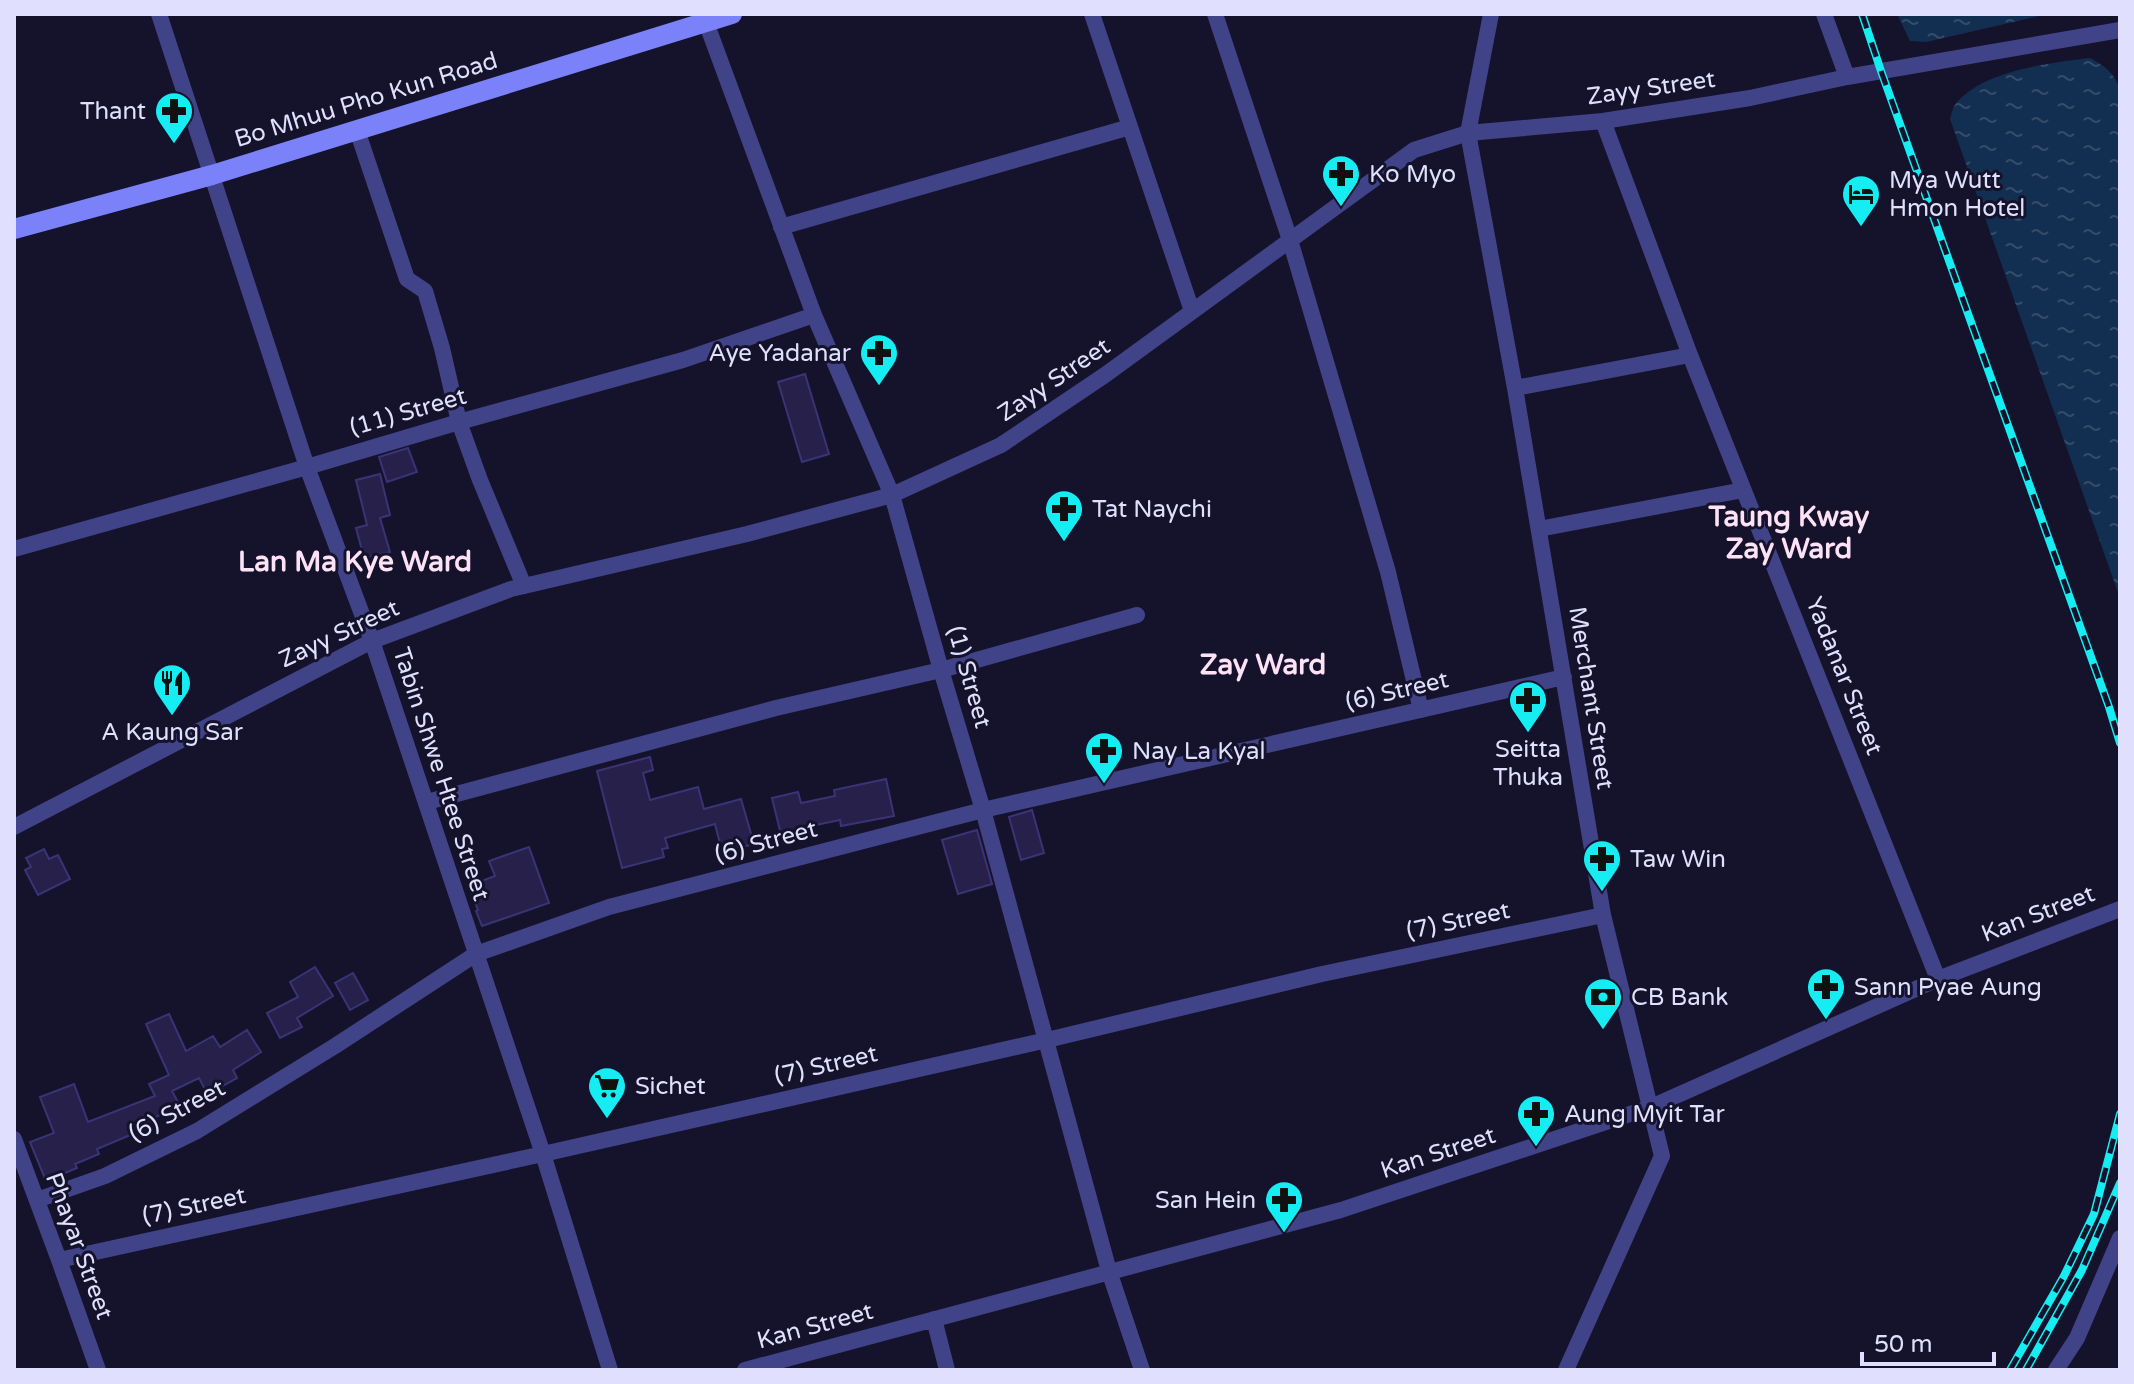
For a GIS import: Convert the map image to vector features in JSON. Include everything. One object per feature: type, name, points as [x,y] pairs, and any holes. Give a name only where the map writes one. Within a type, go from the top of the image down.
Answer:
[{"type":"street","name":"Tabin Shwe Htee Street","points":[[159,14],[307,467],[372,641],[427,802],[543,1154],[610,1370]]},
{"type":"street","name":"Bo Mhuu Pho Kun Road","points":[[14,229],[212,175],[704,18],[732,14]]},
{"type":"street","points":[[1092,14],[1192,311]]},
{"type":"street","points":[[1215,14],[1290,240],[1388,572],[1421,710]]},
{"type":"street","name":"Merchant Street","points":[[1491,14],[1468,133],[1515,388],[1603,915],[1662,1156],[1566,1370]]},
{"type":"street","points":[[1824,14],[1847,77]]},
{"type":"street","name":"(1) Street","points":[[704,18],[814,315],[892,495],[983,810],[1109,1271],[1142,1370]]},
{"type":"street","name":"Zayy Street","points":[[14,827],[372,641],[511,589],[747,534],[892,495],[1001,445],[1105,375],[1414,150],[1468,133],[1603,121],[1750,98],[2116,25]]},
{"type":"street","name":"Yadanar Street","points":[[1603,121],[1690,355],[1938,979]]},
{"type":"street","points":[[781,227],[1130,127]]},
{"type":"street","points":[[357,130],[407,279],[425,291],[459,422],[524,586]]},
{"type":"street","name":"(11) Street","points":[[14,549],[683,360],[814,315]]},
{"type":"street","points":[[1515,388],[1690,355]]},
{"type":"street","points":[[1539,529],[1743,490]]},
{"type":"street","points":[[427,802],[776,708],[941,670],[1137,615]]},
{"type":"street","name":"(6) Street","points":[[37,1200],[105,1176],[197,1131],[476,954],[609,907],[983,810],[1564,677]]},
{"type":"street","name":"Kan Street","points":[[745,1370],[1341,1210],[1651,1107],[1938,979],[2120,909]]},
{"type":"street","name":"(7) Street","points":[[59,1260],[1047,1040],[1322,974],[1603,915]]},
{"type":"street","name":"Phayar Street","points":[[14,1139],[98,1370]]},
{"type":"street","points":[[2056,1370],[2077,1338],[2120,1238]]},
{"type":"street","points":[[934,1319],[947,1370]]},
{"type":"water","points":[[1897,14],[2048,14],[1926,42],[1910,41]]},
{"type":"water","points":[[2090,58],[2108,70],[2120,89],[2120,598],[1950,119],[1958,101],[1985,82],[2020,70]]},
{"type":"building","points":[[805,374],[829,454],[802,462],[778,382]]},
{"type":"building","points":[[408,448],[417,472],[387,482],[379,457]]},
{"type":"building","points":[[380,474],[390,515],[380,518],[390,552],[364,558],[356,528],[367,525],[356,480]]},
{"type":"building","points":[[650,757],[653,770],[643,773],[650,800],[698,787],[704,809],[741,799],[754,844],[722,852],[715,824],[665,838],[668,848],[662,849],[664,857],[622,868],[597,771]]},
{"type":"building","points":[[886,779],[894,816],[841,826],[840,820],[806,827],[809,837],[783,843],[772,798],[798,792],[801,803],[835,796],[834,790]]},
{"type":"building","points":[[1032,810],[1044,853],[1021,860],[1009,817]]},
{"type":"building","points":[[977,830],[992,884],[958,894],[942,840]]},
{"type":"building","points":[[529,847],[549,903],[482,926],[469,886],[495,876],[489,861]]},
{"type":"building","points":[[44,849],[49,859],[58,855],[70,879],[38,895],[25,870],[31,867],[26,858]]},
{"type":"building","points":[[315,967],[333,996],[297,1018],[302,1027],[280,1038],[267,1013],[298,997],[290,982]]},
{"type":"building","points":[[353,973],[368,1000],[350,1010],[335,983]]},
{"type":"building","points":[[169,1014],[186,1051],[213,1036],[220,1047],[247,1030],[261,1052],[233,1070],[237,1078],[221,1087],[224,1091],[210,1099],[199,1078],[172,1091],[180,1106],[151,1119],[154,1125],[97,1149],[99,1154],[75,1164],[77,1168],[46,1181],[30,1142],[54,1133],[40,1097],[74,1084],[88,1122],[155,1096],[149,1084],[169,1075],[146,1024]]},
{"type":"railway","points":[[1862,14],[2120,743]]},
{"type":"railway","points":[[2010,1370],[2064,1276],[2094,1214],[2120,1114]]},
{"type":"railway","points":[[2026,1370],[2082,1270],[2120,1183]]},
{"type":"place","name":"Thant","points":[[174,145]]},
{"type":"place","name":"Ko Myo","points":[[1341,208]]},
{"type":"place","name":"Mya Wutt Hmon Hotel","points":[[1861,228]]},
{"type":"place","name":"Aye Yadanar","points":[[879,387]]},
{"type":"place","name":"Tat Naychi","points":[[1064,543]]},
{"type":"place","name":"A Kaung Sar","points":[[172,717]]},
{"type":"place","name":"Seitta Thuka","points":[[1528,734]]},
{"type":"place","name":"Nay La Kyal","points":[[1104,785]]},
{"type":"place","name":"Taw Win","points":[[1602,893]]},
{"type":"place","name":"Sann Pyae Aung","points":[[1826,1021]]},
{"type":"place","name":"CB Bank","points":[[1603,1031]]},
{"type":"place","name":"Sichet","points":[[607,1120]]},
{"type":"place","name":"Aung Myit Tar","points":[[1536,1148]]},
{"type":"place","name":"San Hein","points":[[1284,1234]]},
{"type":"district","name":"Taung Kway Zay Ward","points":[[1789,533]]},
{"type":"district","name":"Lan Ma Kye Ward","points":[[355,562]]},
{"type":"district","name":"Zay Ward","points":[[1263,665]]}]
